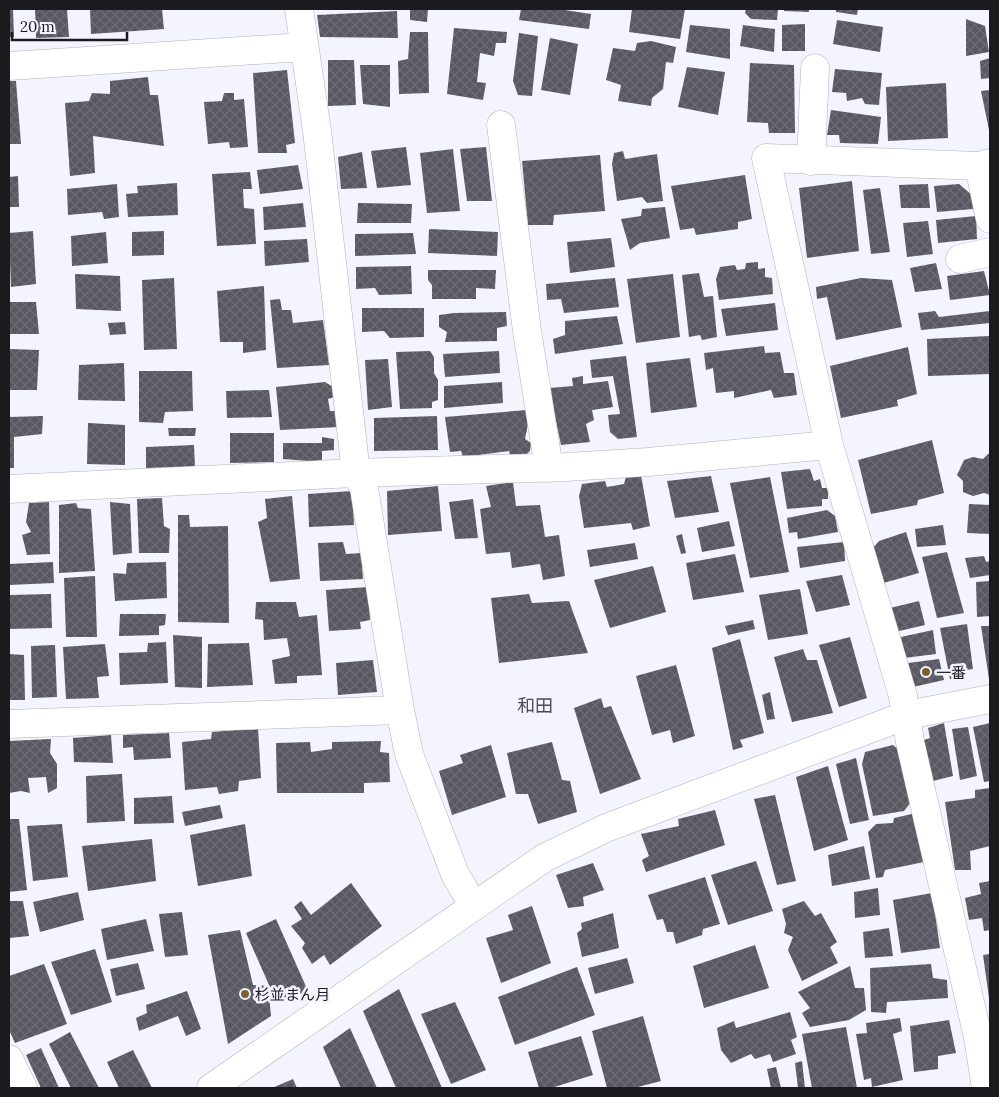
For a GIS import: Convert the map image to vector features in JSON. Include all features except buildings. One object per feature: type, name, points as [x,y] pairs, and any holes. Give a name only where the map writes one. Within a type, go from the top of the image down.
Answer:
[{"type":"street","points":[[299,9],[317,131],[356,473],[364,488],[400,710],[410,754],[442,841],[455,874],[473,906]]},
{"type":"street","points":[[9,66],[304,47]]},
{"type":"street","points":[[811,161],[815,68]]},
{"type":"street","points":[[501,125],[527,331],[549,468]]},
{"type":"street","points":[[986,1088],[984,1037],[910,742],[904,696],[829,445],[766,158],[811,161],[985,165],[990,219]]},
{"type":"street","points":[[960,259],[990,252]]},
{"type":"street","points":[[9,489],[356,473],[549,468],[648,462],[829,445]]},
{"type":"street","points":[[211,1088],[544,858],[606,828],[907,715],[990,699]]},
{"type":"street","points":[[9,724],[400,710]]},
{"type":"street","points":[[9,1058],[23,1088]]},
{"type":"place","name":"一番","points":[[926,672]]},
{"type":"place","name":"杉並まん月","points":[[245,994]]},
{"type":"district","name":"和田","points":[[535,705]]}]
